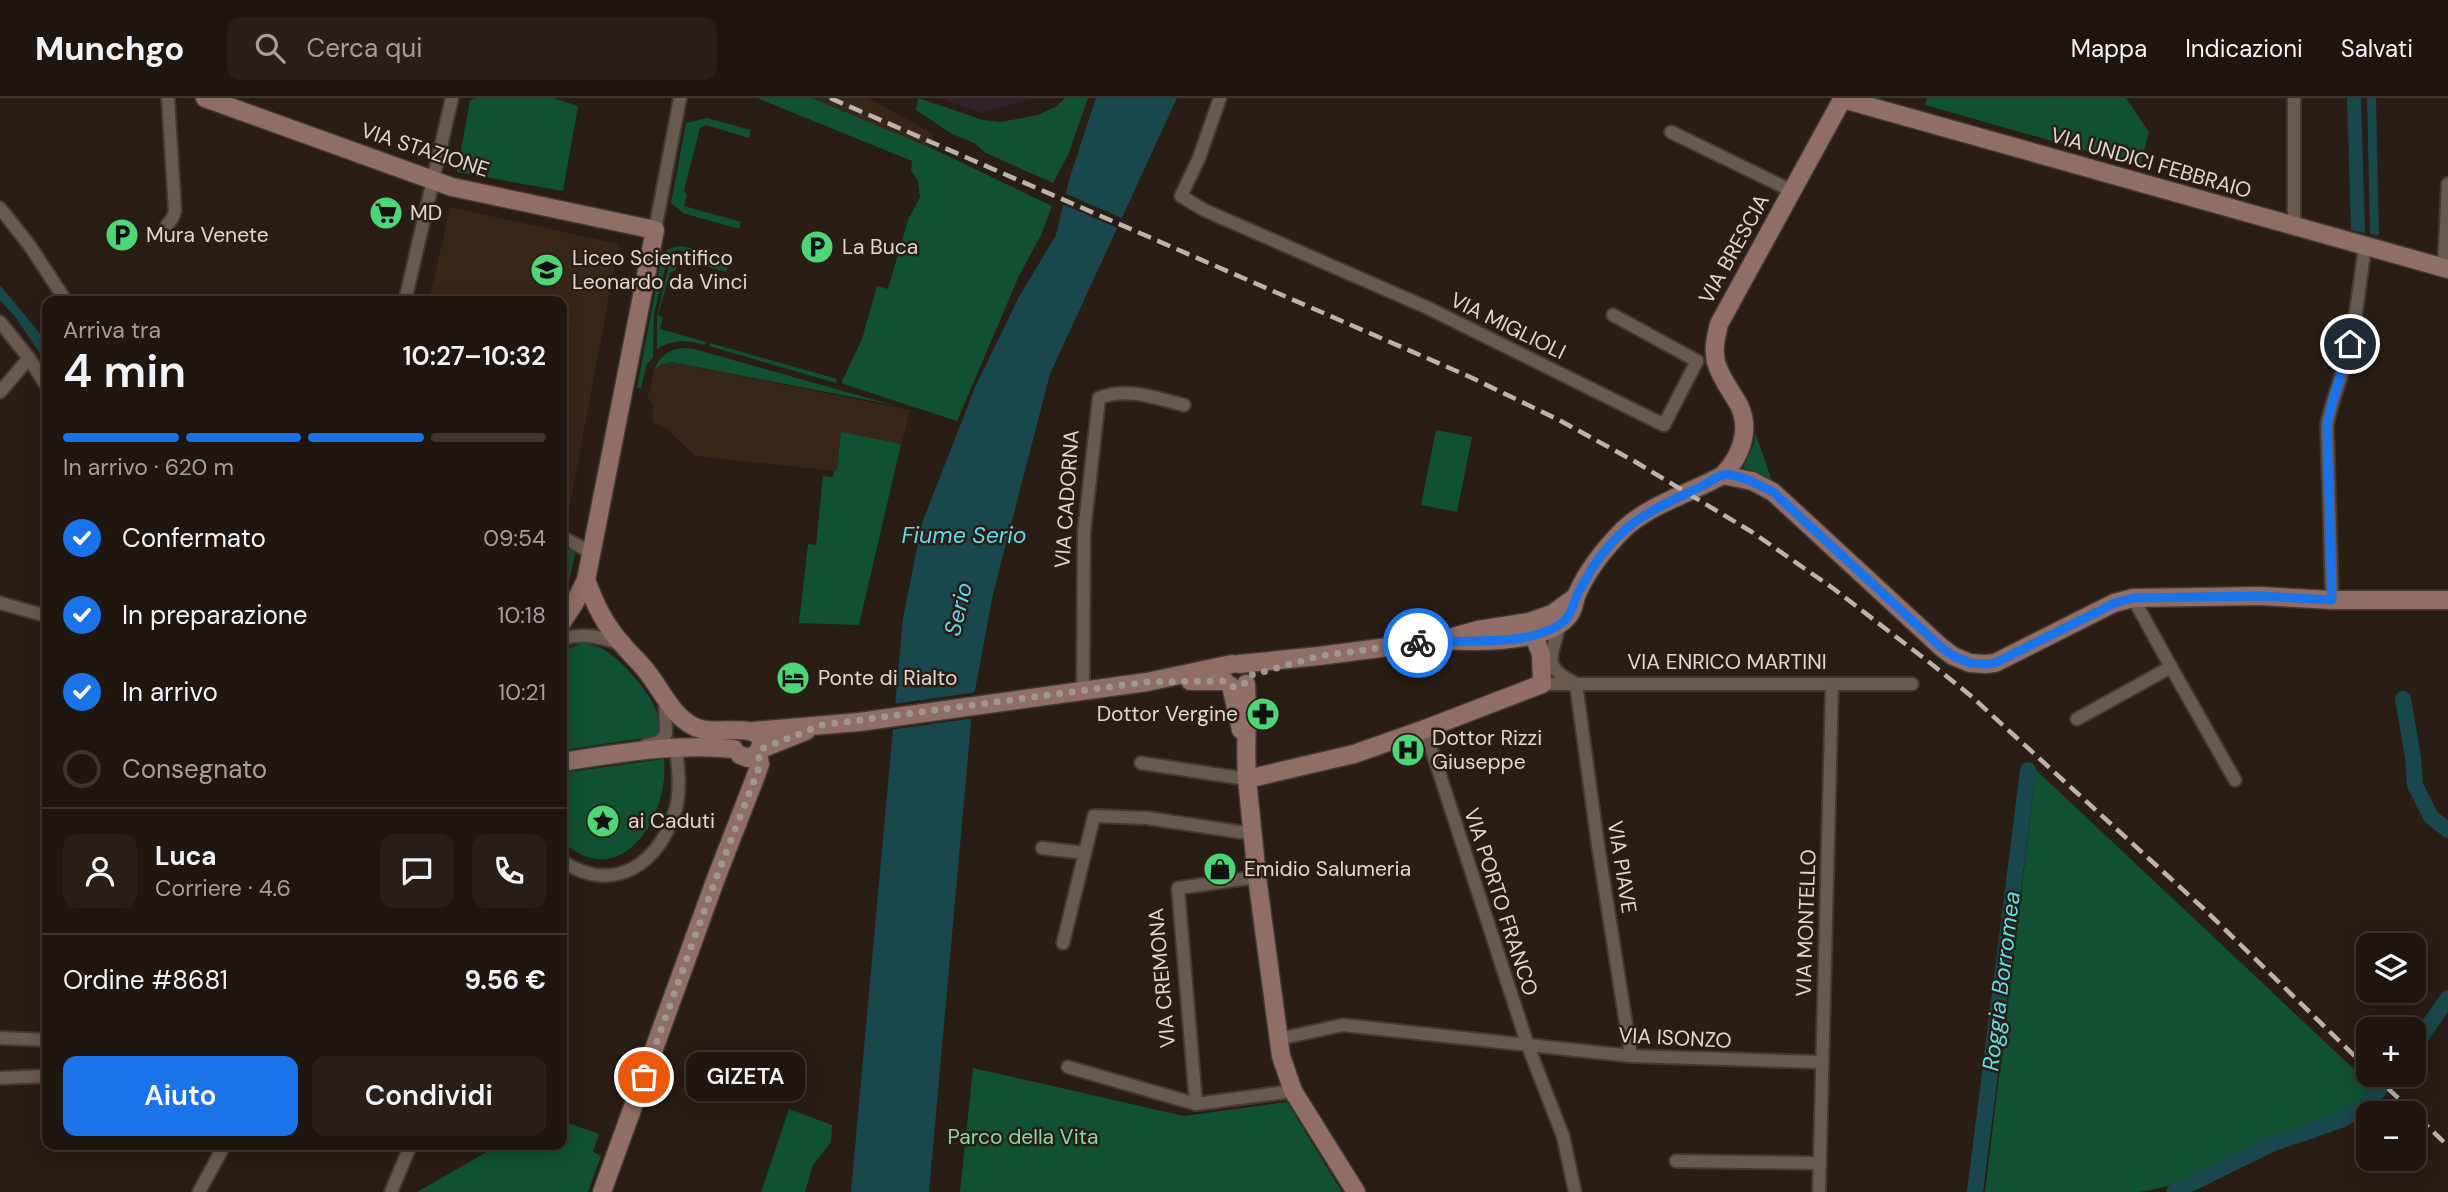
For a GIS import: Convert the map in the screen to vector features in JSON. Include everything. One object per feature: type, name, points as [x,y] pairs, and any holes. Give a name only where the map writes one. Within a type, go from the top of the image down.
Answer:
[{"type":"street","points":[[167,225],[174,211],[168,98]]},
{"type":"street","name":"VIA STAZIONE","points":[[205,98],[223,101],[452,187],[655,230]]},
{"type":"street","points":[[406,296],[452,98]]},
{"type":"street","points":[[567,614],[586,580],[592,553],[680,98]]},
{"type":"street","name":"VIA MIGLIOLI","points":[[1220,98],[1200,158],[1181,196],[1204,210],[1428,308],[1664,425],[1707,361]]},
{"type":"street","name":"VIA UNDICI FEBBRAIO","points":[[1843,98],[2446,269]]},
{"type":"street","name":"VIA BRESCIA","points":[[1707,361],[1719,324],[1843,98]]},
{"type":"street","points":[[2294,98],[2294,228]]},
{"type":"street","name":"VIA BRESCIA","points":[[1671,132],[1792,191]]},
{"type":"street","points":[[2446,269],[2448,184]]},
{"type":"street","points":[[0,208],[30,246],[63,296]]},
{"type":"street","points":[[2332,600],[2327,425],[2350,344],[2365,247]]},
{"type":"street","points":[[586,580],[596,608],[622,645],[650,675],[665,699],[692,726],[708,731],[747,731],[859,722],[1147,682],[1237,676],[1319,656],[1442,640],[1541,618],[1563,608],[1577,595],[1606,550],[1625,528],[1640,517],[1723,475],[1732,466],[1743,444],[1745,426],[1740,408],[1707,361],[1613,315]]},
{"type":"street","points":[[0,322],[42,379]]},
{"type":"street","points":[[0,392],[29,358]]},
{"type":"street","name":"VIA CADORNA","points":[[1083,691],[1084,532],[1099,398],[1113,393],[1135,393],[1184,405]]},
{"type":"street","points":[[1723,475],[1752,481],[1773,492],[1947,652],[1970,663],[1995,663],[2108,607],[2133,598],[2260,596],[2332,600],[2448,600]]},
{"type":"street","points":[[567,540],[592,553]]},
{"type":"street","points":[[1576,684],[1556,673],[1551,666],[1550,657],[1559,625],[1574,608],[1577,595]]},
{"type":"street","points":[[2133,598],[2235,780]]},
{"type":"street","points":[[0,603],[42,615]]},
{"type":"street","points":[[1442,640],[1478,642],[1532,634],[1559,625]]},
{"type":"street","points":[[567,637],[578,634],[595,635],[622,645]]},
{"type":"street","points":[[1532,634],[1541,654],[1542,684]]},
{"type":"street","points":[[2077,719],[2171,667]]},
{"type":"street","points":[[1237,676],[1257,877],[1278,1039],[1293,1091],[1356,1192]]},
{"type":"street","name":"VIA ENRICO MARTINI","points":[[1247,779],[1354,754],[1542,684],[1912,684]]},
{"type":"street","name":"VIA PIAVE","points":[[1576,684],[1631,1056]]},
{"type":"street","name":"VIA MONTELLO","points":[[1819,1192],[1832,685]]},
{"type":"street","points":[[621,753],[659,742],[668,728],[665,699]]},
{"type":"street","points":[[567,761],[676,748],[737,752],[748,758],[822,725]]},
{"type":"street","name":"VIA PORTO FRANCO","points":[[1425,729],[1528,1046]]},
{"type":"street","points":[[602,1192],[760,764],[760,737],[747,731]]},
{"type":"street","points":[[747,731],[734,741],[752,786]]},
{"type":"street","points":[[567,865],[573,869],[611,877],[640,866],[653,853],[665,836],[676,808],[679,780],[676,748]]},
{"type":"street","points":[[1141,763],[1247,779]]},
{"type":"street","points":[[1063,943],[1094,816],[1147,818],[1253,834]]},
{"type":"street","points":[[1042,848],[1085,853]]},
{"type":"street","name":"VIA CREMONA","points":[[1196,1104],[1178,888],[1257,877]]},
{"type":"street","name":"VIA ISONZO","points":[[1278,1039],[1343,1025],[1631,1056],[1821,1062]]},
{"type":"street","points":[[0,1038],[42,1040]]},
{"type":"street","points":[[1528,1046],[1563,1136],[1575,1192]]},
{"type":"street","points":[[1068,1067],[1196,1104],[1293,1091]]},
{"type":"street","points":[[0,1078],[42,1076]]},
{"type":"street","points":[[199,1192],[222,1150]]},
{"type":"street","points":[[391,1192],[408,1150]]},
{"type":"street","points":[[1676,1161],[1820,1163]]},
{"type":"shaded area","points":[[812,98],[868,98],[934,134],[929,147]]},
{"type":"shaded area","points":[[941,98],[1035,98],[981,113]]},
{"type":"shaded area","points":[[450,207],[619,244],[567,521],[567,296],[430,296]]},
{"type":"shaded area","points":[[672,362],[910,410],[892,483],[834,477],[834,471],[695,456],[667,429],[652,422],[653,404],[647,398],[654,371],[661,364]]},
{"type":"green space","points":[[553,98],[578,106],[563,191],[457,172],[470,100]]},
{"type":"green space","points":[[757,98],[812,98],[929,147],[1052,206],[957,421],[843,384],[842,381],[862,339],[877,286],[888,289],[908,220],[920,197],[918,181],[911,170],[912,161]]},
{"type":"green space","points":[[918,98],[983,120],[1001,122],[1038,115],[1057,106],[1065,98],[1088,98],[1068,155],[1053,183],[984,152],[976,144],[952,134],[916,110]]},
{"type":"green space","points":[[1927,98],[2126,98],[2149,132],[2140,166],[1925,105]]},
{"type":"green space","points":[[707,118],[751,130],[749,138],[706,125],[700,128],[684,190],[687,195],[684,206],[741,222],[739,229],[683,213],[671,203],[686,123]]},
{"type":"green space","points":[[680,246],[696,249],[695,253],[677,250],[668,256],[654,314],[653,357],[647,364],[641,388],[637,388],[662,255],[668,249]]},
{"type":"green space","points":[[679,256],[729,265],[726,272],[679,259],[676,270],[670,273],[658,315],[663,318],[660,329],[706,342],[705,345],[686,341],[674,342],[657,349],[657,316],[670,260]]},
{"type":"green space","points":[[710,343],[837,379],[836,383],[709,346]]},
{"type":"green space","points":[[683,348],[893,405],[672,362],[661,364],[654,371],[665,355]]},
{"type":"green space","points":[[1436,430],[1472,437],[1457,512],[1421,505]]},
{"type":"green space","points":[[841,432],[901,444],[859,625],[799,623],[808,544],[816,545],[823,476],[833,477],[834,471],[837,471]]},
{"type":"green space","points":[[1755,432],[1772,481],[1742,470],[1754,444]]},
{"type":"green space","points":[[567,540],[577,545],[567,591]]},
{"type":"green space","points":[[583,643],[597,646],[625,667],[654,705],[658,736],[567,749],[567,649]]},
{"type":"green space","points":[[664,759],[664,781],[659,803],[650,824],[637,842],[622,854],[604,859],[584,856],[567,844],[567,772]]},
{"type":"green space","points":[[2036,770],[2356,1071],[2356,1087],[2374,1088],[2339,1115],[2269,1142],[2189,1178],[2156,1189],[2139,1192],[1985,1192]]},
{"type":"green space","name":"Parco della Vita","points":[[973,1068],[1184,1116],[1287,1102],[1342,1192],[960,1192]]},
{"type":"green space","points":[[789,1109],[832,1125],[831,1142],[813,1165],[805,1192],[761,1192]]},
{"type":"green space","points":[[567,1123],[599,1134],[593,1152],[601,1156],[588,1192],[417,1192],[490,1150],[567,1150]]},
{"type":"water","name":"Fiume Serio","points":[[1096,98],[1177,98],[1050,374],[993,594],[973,701],[929,1192],[851,1192],[903,618],[922,523],[976,385],[1019,297],[1056,235],[1069,180]]},
{"type":"water","points":[[2347,98],[2361,98],[2365,233],[2351,230]]},
{"type":"water","points":[[2367,98],[2376,98],[2379,236],[2370,234]]},
{"type":"water","points":[[0,285],[42,336],[42,357],[16,318],[0,300]]},
{"type":"pier","points":[[1062,192],[1126,220],[1122,230],[1060,203]]},
{"type":"pier","points":[[978,692],[975,718],[889,730],[892,704]]},
{"type":"waterway","points":[[2403,699],[2415,785],[2431,817],[2448,830]]},
{"type":"waterway","name":"Roggia Borromea","points":[[1975,1192],[2028,770]]},
{"type":"waterway","points":[[2426,1029],[2448,998]]},
{"type":"waterway","points":[[2174,1192],[2269,1145],[2341,1120],[2365,1106],[2382,1087]]},
{"type":"railway","points":[[830,98],[1468,376],[1559,420],[1634,461],[1752,532],[1834,589],[1971,696],[2204,909],[2356,1057]]},
{"type":"railway","points":[[2387,1087],[2448,1146]]},
{"type":"way so far","points":[[644,1077],[757,773],[760,764],[758,753],[761,749],[822,725],[1147,682],[1225,681],[1231,687],[1238,688],[1245,684],[1248,676],[1319,656],[1418,643]]},
{"type":"place","name":"MD","points":[[386,213]]},
{"type":"place","name":"Mura Venete","points":[[122,235]]},
{"type":"place","name":"La Buca","points":[[817,247]]},
{"type":"place","name":"Liceo Scientifico Leonardo da Vinci","points":[[547,270]]},
{"type":"place","name":"Ponte di Rialto","points":[[793,678]]},
{"type":"place","name":"Dottor Vergine","points":[[1263,714]]},
{"type":"place","name":"Dottor Rizzi Giuseppe","points":[[1408,750]]},
{"type":"place","name":"ai Caduti","points":[[603,821]]},
{"type":"place","name":"Emidio Salumeria","points":[[1220,869]]},
{"type":"place","name":"GIZETA","points":[[644,1077]]},
{"type":"route","points":[[1418,643],[1494,640],[1532,634],[1559,625],[1574,608],[1577,595],[1591,570],[1625,528],[1640,517],[1723,475],[1752,481],[1773,492],[1941,647],[1970,663],[1995,663],[2115,603],[2133,598],[2260,596],[2332,600],[2327,425],[2350,344]]},
{"type":"water label","name":"Serio","points":[[958,609]]}]
